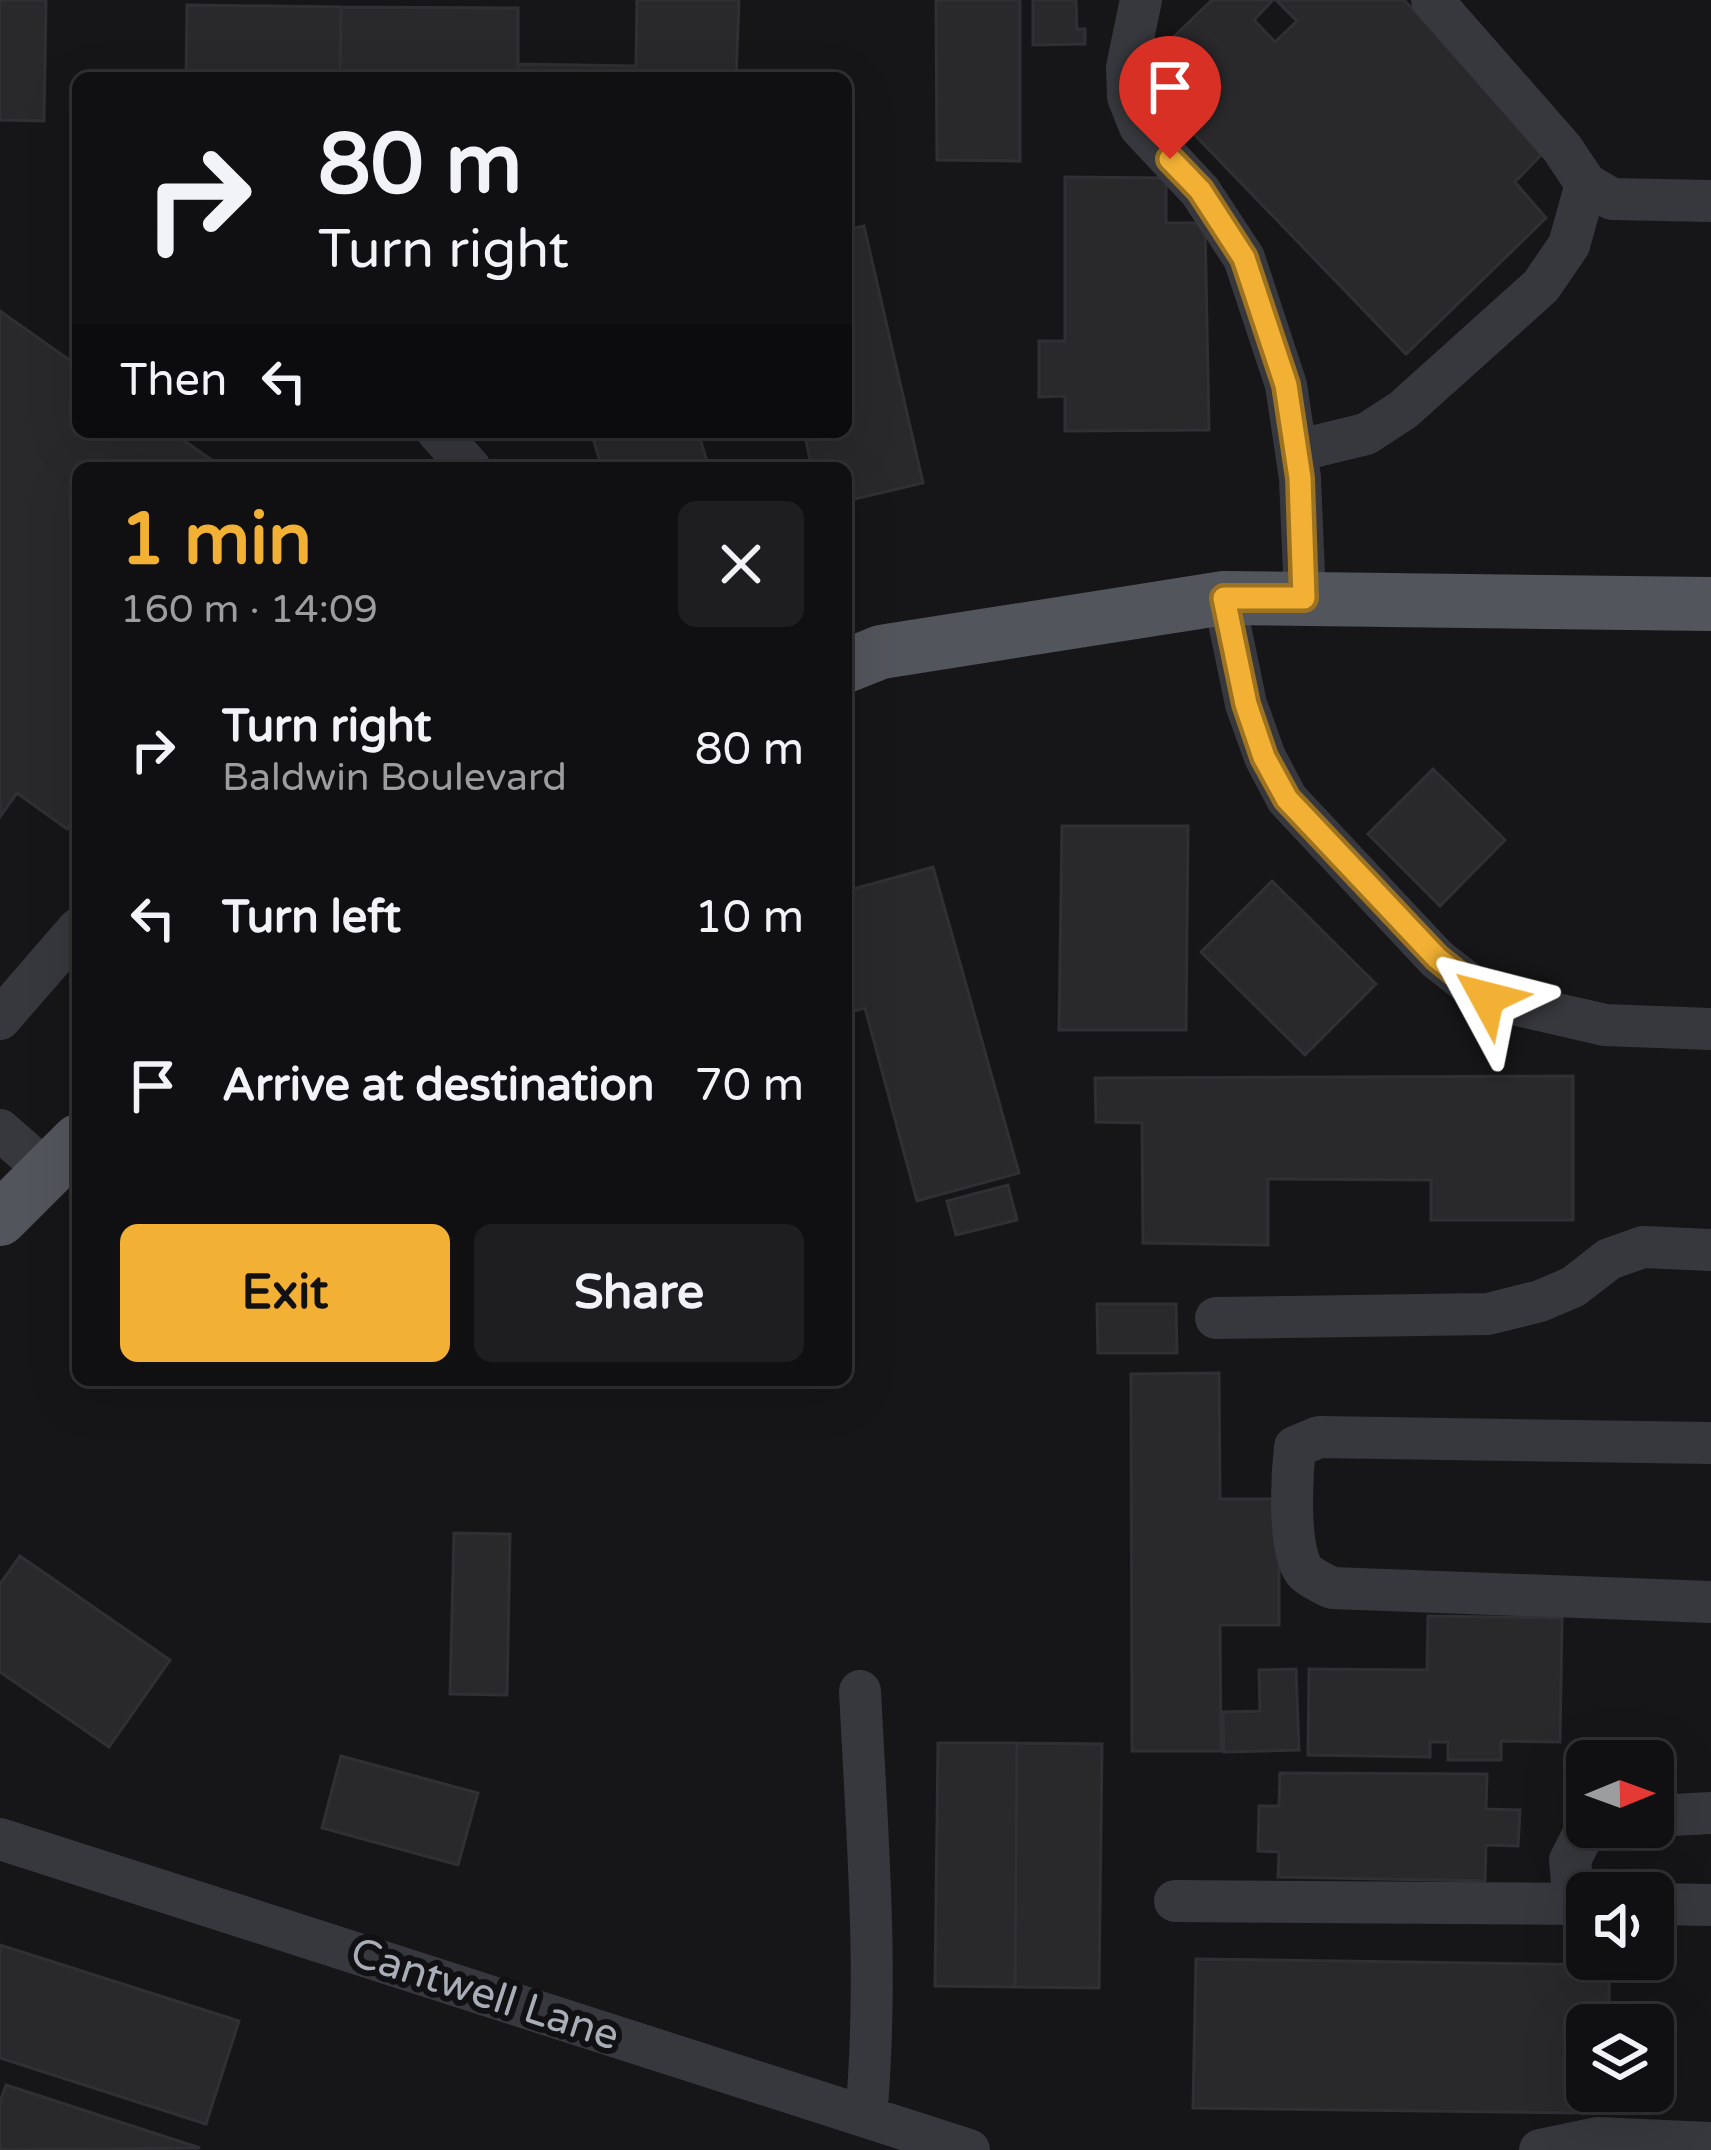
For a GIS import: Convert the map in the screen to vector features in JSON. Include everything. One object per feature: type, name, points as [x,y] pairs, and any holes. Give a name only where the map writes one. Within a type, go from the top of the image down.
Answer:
[{"type":"main road","points":[[852,664],[881,652],[1224,598],[1711,604]]},
{"type":"main road","points":[[0,1219],[63,1156]]},
{"type":"street","points":[[1142,0],[1127,67],[1128,97],[1140,127],[1200,190],[1244,258],[1286,385],[1296,451],[1304,598]]},
{"type":"street","points":[[1432,0],[1562,148],[1586,184],[1612,199],[1711,201]]},
{"type":"street","points":[[1296,451],[1366,434],[1403,410],[1541,286],[1568,245],[1586,184]]},
{"type":"street","points":[[442,438],[464,462]]},
{"type":"street","points":[[1224,598],[1246,704],[1264,757],[1287,799],[1437,958],[1487,998],[1605,1024],[1711,1029]]},
{"type":"street","points":[[0,1019],[71,953]]},
{"type":"street","points":[[0,1130],[63,1156]]},
{"type":"street","points":[[1216,1318],[1488,1314],[1573,1287],[1609,1259],[1643,1247],[1711,1250]]},
{"type":"street","points":[[1711,1443],[1319,1436],[1295,1447],[1292,1473],[1297,1557],[1306,1573],[1332,1588],[1711,1602]]},
{"type":"street","points":[[860,1690],[874,2039],[866,2117]]},
{"type":"street","points":[[1674,1815],[1711,1813]]},
{"type":"street","name":"Cantwell Lane","points":[[0,1839],[969,2150]]},
{"type":"street","points":[[1175,1901],[1566,1904]]},
{"type":"street","points":[[1674,1904],[1711,1905]]},
{"type":"street","points":[[1540,2150],[1597,2138],[1711,2143]]},
{"type":"building","points":[[0,0],[46,0],[44,121],[0,120]]},
{"type":"building","points":[[637,0],[739,0],[736,72],[518,72],[518,64],[636,66]]},
{"type":"building","points":[[936,0],[1020,0],[1020,161],[937,160]]},
{"type":"building","points":[[1033,0],[1076,0],[1077,29],[1085,29],[1085,44],[1033,45]]},
{"type":"building","points":[[1212,0],[1273,0],[1254,20],[1275,42],[1297,21],[1276,0],[1404,0],[1547,149],[1515,182],[1546,218],[1406,354],[1165,104],[1186,83],[1158,52]]},
{"type":"building","points":[[187,5],[341,7],[340,72],[186,72]]},
{"type":"building","points":[[341,7],[518,8],[518,72],[340,72]]},
{"type":"building","points":[[1065,177],[1166,178],[1166,223],[1205,223],[1209,430],[1065,431],[1065,396],[1039,397],[1039,341],[1065,341]]},
{"type":"building","points":[[864,226],[923,483],[852,500],[852,462],[811,462],[805,438],[852,438],[852,229]]},
{"type":"building","points":[[0,311],[72,362],[72,438],[180,438],[214,462],[72,462],[72,822],[67,829],[17,793],[0,817]]},
{"type":"building","points":[[593,438],[700,438],[707,462],[600,462]]},
{"type":"building","points":[[1433,769],[1505,840],[1440,906],[1368,834]]},
{"type":"building","points":[[1062,826],[1188,826],[1186,1030],[1059,1030]]},
{"type":"building","points":[[933,867],[1019,1173],[917,1201],[865,1008],[852,1011],[852,889]]},
{"type":"building","points":[[1272,881],[1376,984],[1305,1055],[1201,952]]},
{"type":"building","points":[[1573,1076],[1573,1220],[1431,1220],[1431,1180],[1268,1179],[1268,1245],[1143,1243],[1142,1123],[1096,1122],[1095,1078]]},
{"type":"building","points":[[1008,1185],[1017,1220],[956,1235],[947,1201]]},
{"type":"building","points":[[1097,1304],[1176,1304],[1177,1353],[1098,1353]]},
{"type":"building","points":[[1219,1373],[1220,1499],[1279,1499],[1279,1625],[1220,1625],[1221,1751],[1132,1751],[1131,1374]]},
{"type":"building","points":[[454,1533],[510,1534],[507,1695],[450,1694]]},
{"type":"building","points":[[20,1556],[170,1660],[109,1747],[0,1672],[0,1584]]},
{"type":"building","points":[[1428,1616],[1562,1618],[1560,1742],[1501,1741],[1501,1760],[1448,1760],[1448,1742],[1430,1742],[1430,1757],[1308,1755],[1309,1669],[1427,1670]]},
{"type":"building","points":[[1296,1669],[1299,1750],[1224,1752],[1223,1712],[1260,1711],[1259,1670]]},
{"type":"building","points":[[938,1743],[1017,1743],[1015,1987],[935,1986]]},
{"type":"building","points":[[1017,1743],[1102,1744],[1099,1988],[1015,1987]]},
{"type":"building","points":[[341,1756],[478,1793],[458,1865],[322,1828]]},
{"type":"building","points":[[1280,1773],[1487,1774],[1486,1809],[1520,1810],[1518,1846],[1486,1845],[1485,1881],[1278,1877],[1279,1852],[1258,1851],[1259,1806],[1279,1806]]},
{"type":"building","points":[[0,1945],[239,2021],[206,2124],[0,2058]]},
{"type":"building","points":[[1196,1959],[1566,1964],[1566,1980],[1609,1980],[1609,2004],[1566,2004],[1566,2112],[1576,2113],[1193,2108]]},
{"type":"building","points":[[6,2085],[200,2148],[0,2150],[0,2102]]},
{"type":"route","points":[[1170,159],[1200,190],[1244,258],[1286,385],[1300,478],[1304,598],[1224,598],[1246,704],[1264,757],[1287,799],[1437,958],[1487,998]]}]
